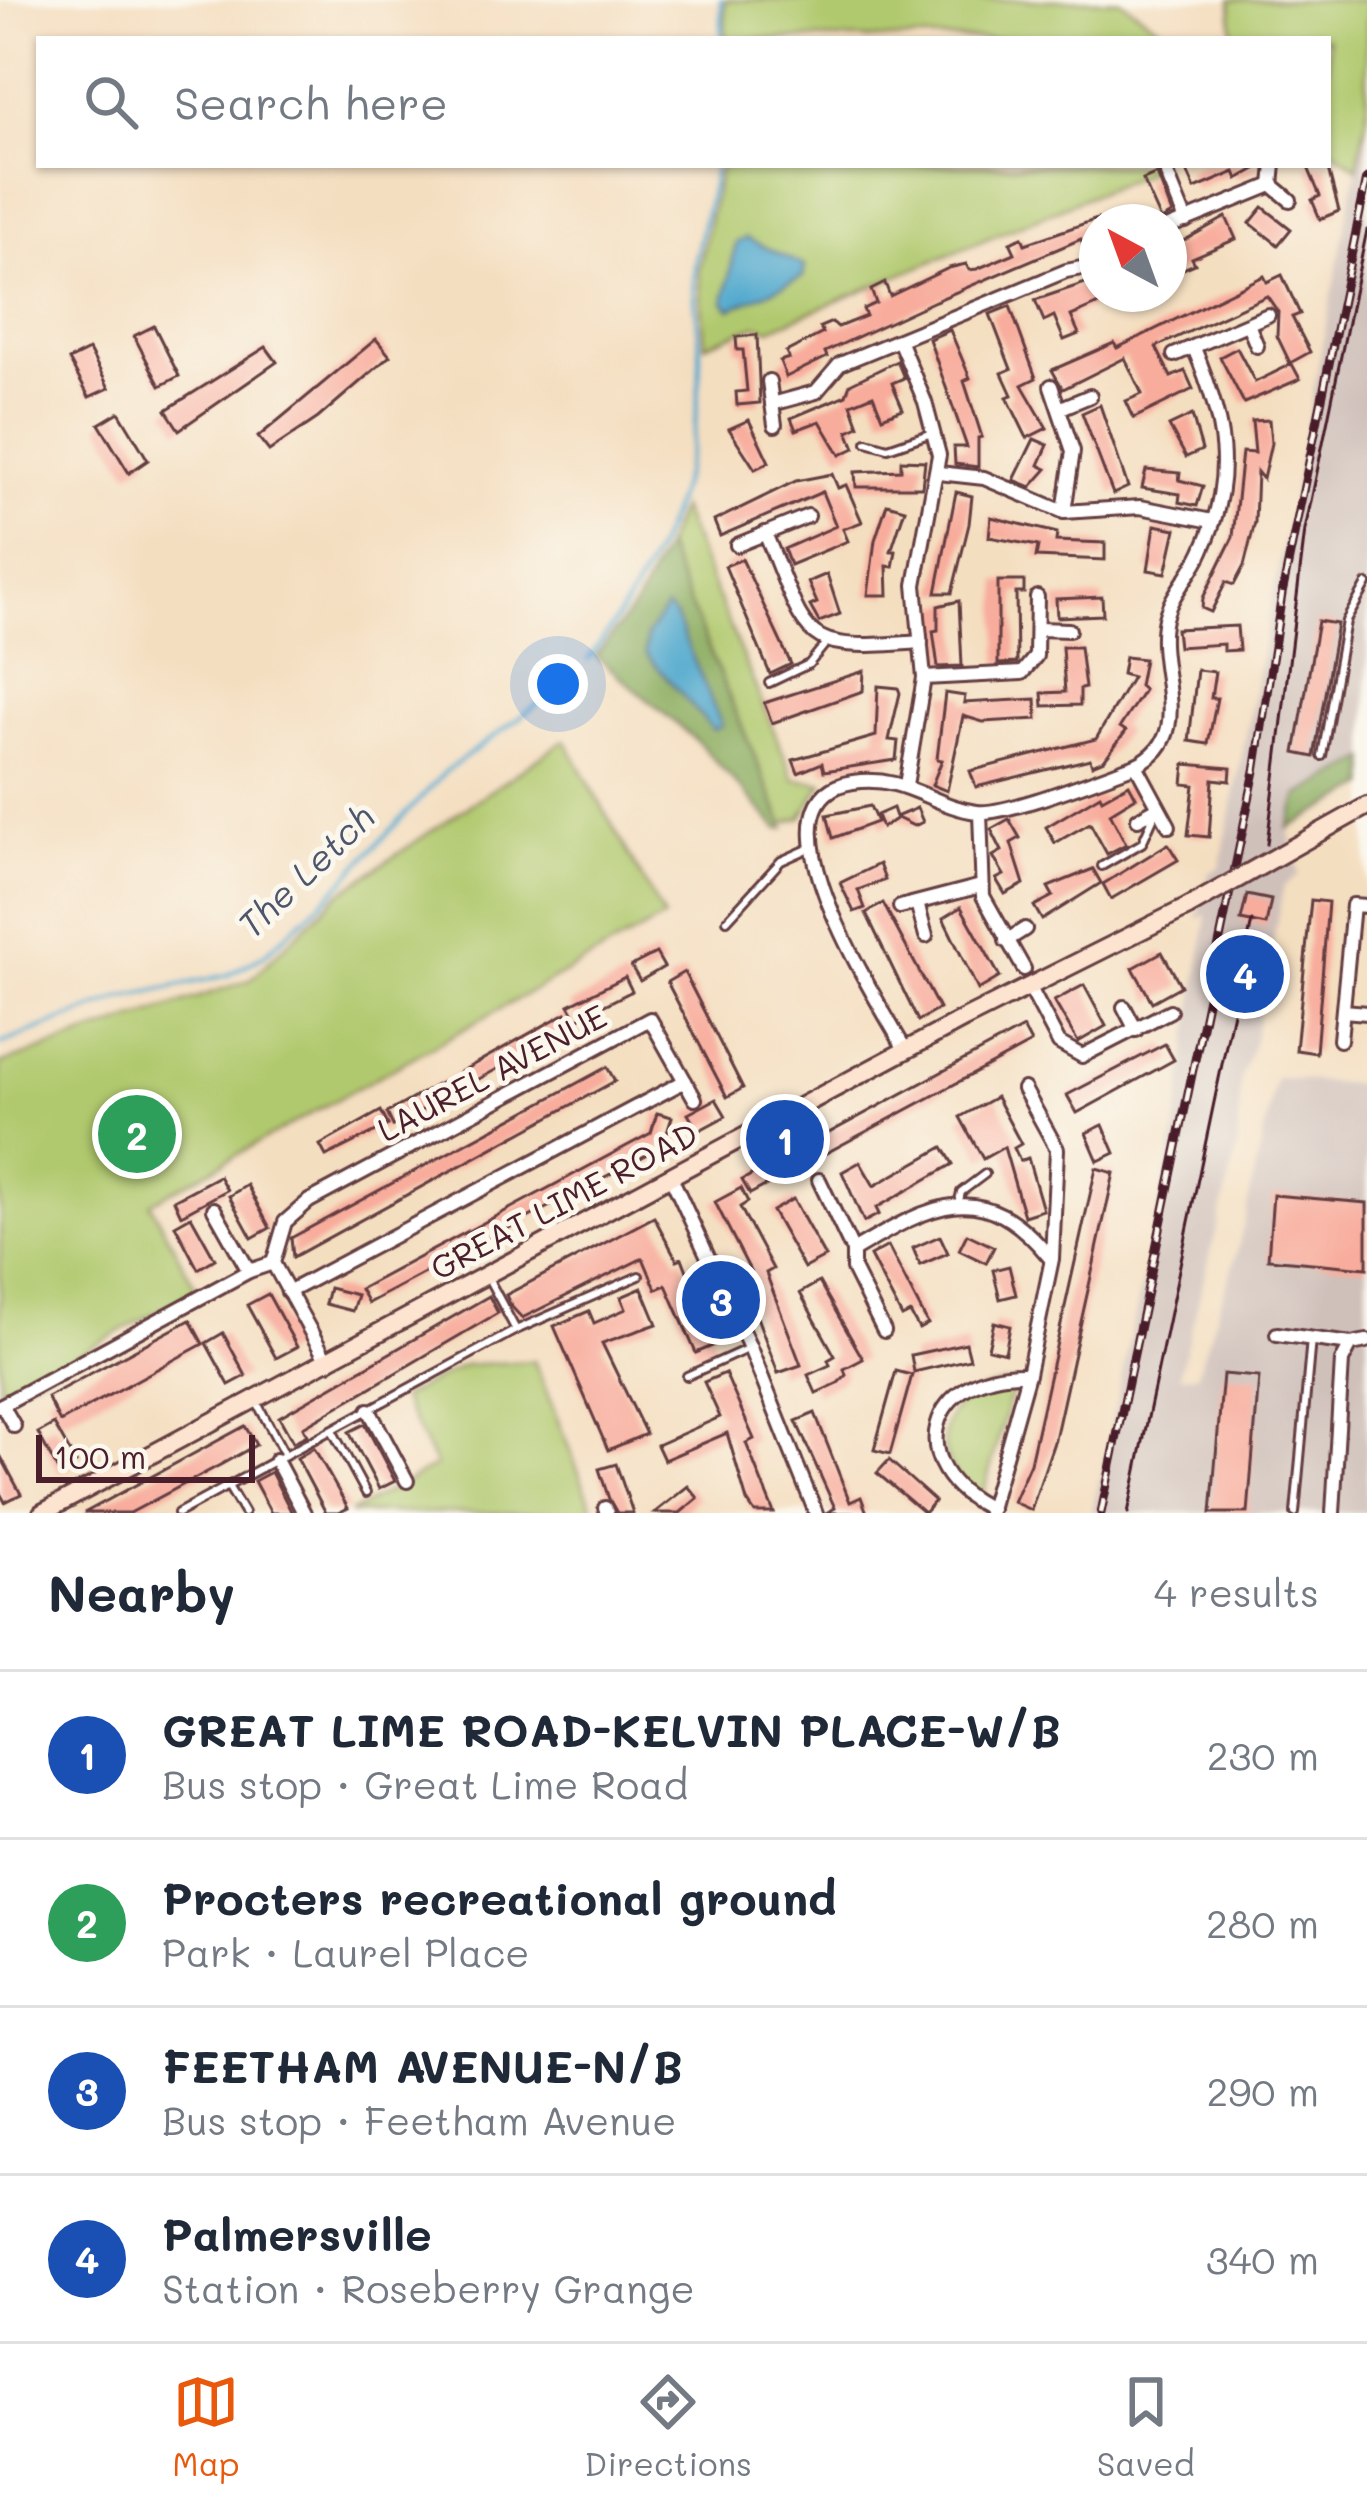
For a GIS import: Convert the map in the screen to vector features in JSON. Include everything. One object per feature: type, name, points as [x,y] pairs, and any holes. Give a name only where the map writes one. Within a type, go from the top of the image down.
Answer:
[{"type":"main road","name":"GREAT LIME ROAD","points":[[42,1513],[906,1051],[1026,977],[1188,907],[1367,806]]},
{"type":"street","points":[[1272,185],[1274,168]]},
{"type":"street","points":[[1167,173],[1180,204]]},
{"type":"street","points":[[1272,185],[1291,200]]},
{"type":"street","points":[[1187,220],[1272,185]]},
{"type":"street","points":[[772,404],[815,392],[837,366],[1079,269]]},
{"type":"street","points":[[1174,356],[1268,315]]},
{"type":"street","points":[[1248,324],[1258,346]]},
{"type":"street","points":[[899,340],[935,432],[939,473],[916,585],[924,678],[907,785]]},
{"type":"street","points":[[906,1051],[856,962],[810,848],[810,819],[834,789],[854,782],[907,785],[980,813],[1136,765],[1157,752],[1170,726],[1164,623],[1212,521],[1224,433],[1194,347]]},
{"type":"street","points":[[769,381],[775,425]]},
{"type":"street","points":[[1051,386],[1073,451],[1064,512]]},
{"type":"street","points":[[1061,409],[1090,396]]},
{"type":"street","points":[[939,473],[984,478],[1064,512],[1152,508],[1212,521]]},
{"type":"street","points":[[736,544],[808,516]]},
{"type":"street","points":[[765,533],[802,620],[826,643],[856,647],[921,642]]},
{"type":"street","points":[[924,678],[1017,676],[1036,656],[1037,597]]},
{"type":"street","points":[[1038,629],[1069,630]]},
{"type":"street","points":[[1136,765],[1169,826]]},
{"type":"street","points":[[1138,819],[1158,808]]},
{"type":"street","points":[[980,813],[981,886],[1070,1053],[1082,1056],[1102,1049],[1170,1010]]},
{"type":"street","points":[[901,907],[981,886]]},
{"type":"street","points":[[916,903],[926,936]]},
{"type":"street","points":[[1340,1040],[1353,905],[1367,906]]},
{"type":"street","points":[[1006,940],[1025,929]]},
{"type":"street","points":[[1124,1007],[1136,1030]]},
{"type":"street","points":[[1343,1010],[1367,1013]]},
{"type":"street","name":"LAUREL AVENUE","points":[[297,1209],[650,1019],[694,1099]]},
{"type":"street","points":[[289,1292],[685,1081]]},
{"type":"street","points":[[1024,1089],[1057,1149],[1052,1259],[1028,1374],[990,1511],[953,1486],[936,1440],[938,1423],[966,1384],[992,1373],[1028,1374]]},
{"type":"street","points":[[671,1178],[750,1348],[816,1513]]},
{"type":"street","points":[[819,1180],[854,1250],[853,1269],[884,1331]]},
{"type":"street","points":[[285,1196],[297,1209],[274,1245],[273,1263],[328,1363]]},
{"type":"street","points":[[854,1250],[936,1205],[958,1205],[1027,1228],[1052,1259]]},
{"type":"street","points":[[214,1209],[249,1271]]},
{"type":"street","points":[[14,1426],[1,1406],[249,1271],[273,1263]]},
{"type":"street","points":[[1277,1334],[1351,1345],[1367,1341]]},
{"type":"street","points":[[1333,1513],[1342,1361],[1351,1345]]},
{"type":"street","points":[[369,1410],[407,1481]]},
{"type":"street","points":[[280,1458],[304,1513]]},
{"type":"lane","points":[[867,442],[888,448],[935,432]]},
{"type":"lane","points":[[1322,756],[1346,621],[1367,584]]},
{"type":"lane","points":[[770,683],[809,664],[826,643]]},
{"type":"lane","points":[[1102,866],[1142,843],[1158,808]]},
{"type":"lane","points":[[727,920],[781,861],[810,848]]},
{"type":"lane","points":[[958,1205],[962,1192],[985,1174]]},
{"type":"lane","points":[[487,1276],[516,1330]]},
{"type":"lane","points":[[178,1513],[516,1330],[639,1276]]},
{"type":"lane","points":[[1295,1513],[1311,1339]]},
{"type":"lane","points":[[686,1376],[750,1348]]},
{"type":"lane","points":[[256,1401],[280,1458]]},
{"type":"lane","points":[[332,1430],[366,1493]]},
{"type":"lane","points":[[228,1486],[244,1513]]},
{"type":"shaded area","points":[[1367,116],[1367,759],[1299,795],[1289,828],[1299,875],[1284,886],[1253,1045],[1241,1076],[1237,1151],[1179,1376],[1196,1375],[1237,1253],[1276,1078],[1367,1085],[1367,1513],[1092,1513],[1175,1132],[1207,915],[1197,919],[1209,873],[1220,867]]},
{"type":"green space","points":[[725,0],[1120,0],[1173,36],[726,36]]},
{"type":"green space","points":[[1231,0],[1367,0],[1367,116],[1357,168],[1331,148],[1331,36],[1233,36]]},
{"type":"green space","points":[[720,168],[1157,168],[770,329],[757,325],[705,345],[699,269]]},
{"type":"green space","points":[[680,508],[794,779],[823,783],[801,818],[783,824],[665,546]]},
{"type":"green space","points":[[665,546],[785,828],[778,829],[698,742],[596,656],[637,603]]},
{"type":"green space","points":[[565,740],[664,918],[150,1203],[197,1290],[0,1396],[0,1064],[250,980],[339,894]]},
{"type":"green space","points":[[1367,759],[1367,786],[1289,828],[1299,795]]},
{"type":"green space","points":[[534,1361],[595,1513],[349,1513],[436,1466],[401,1398],[464,1365]]},
{"type":"green space","points":[[1014,1383],[982,1498],[949,1463],[945,1427],[968,1397],[988,1387]]},
{"type":"water","points":[[746,238],[805,266],[803,277],[730,309],[724,302],[736,243]]},
{"type":"water","points":[[666,608],[675,616],[722,726],[713,730],[645,653],[647,635]]},
{"type":"building","points":[[1258,168],[1238,179],[1235,172],[1195,189],[1187,171]]},
{"type":"building","points":[[1308,168],[1328,168],[1339,211],[1320,219],[1312,200],[1320,196]]},
{"type":"building","points":[[1157,174],[1168,204],[1154,204],[1143,180]]},
{"type":"building","points":[[1263,207],[1291,229],[1278,245],[1250,223]]},
{"type":"building","points":[[1226,217],[1236,239],[1192,258],[1195,264],[1187,267],[1187,239]]},
{"type":"building","points":[[1079,225],[1079,240],[825,352],[827,357],[786,377],[780,361],[789,358],[786,352],[823,333],[820,327],[832,322],[838,327],[866,316],[863,309],[876,303],[871,290],[885,283],[890,296],[949,268],[966,264],[969,270],[977,269],[1015,253],[1010,242],[1022,237],[1025,244]]},
{"type":"building","points":[[1282,275],[1300,314],[1292,317],[1310,352],[1290,363],[1277,336],[1278,312],[1267,296],[1156,347],[1171,377],[1185,371],[1193,389],[1134,418],[1126,401],[1142,394],[1125,358],[1063,389],[1052,370],[1114,343],[1117,348],[1264,276],[1267,282]]},
{"type":"building","points":[[1079,285],[1080,312],[1071,316],[1079,334],[1064,340],[1054,316],[1044,321],[1035,300]]},
{"type":"building","points":[[1010,306],[1036,378],[1022,385],[1047,428],[1027,438],[1007,397],[1012,395],[1002,373],[1011,369],[990,314]]},
{"type":"building","points":[[154,326],[179,376],[160,386],[134,336]]},
{"type":"building","points":[[950,330],[970,378],[964,381],[982,437],[978,438],[978,467],[955,464],[954,447],[967,447],[929,339]]},
{"type":"building","points":[[757,335],[760,403],[737,405],[736,392],[747,391],[743,350],[737,350],[736,337]]},
{"type":"building","points":[[376,339],[390,356],[318,418],[269,451],[258,437]]},
{"type":"building","points":[[266,347],[277,362],[179,430],[166,410]]},
{"type":"building","points":[[1237,348],[1255,382],[1292,364],[1300,379],[1244,403],[1220,357]]},
{"type":"building","points":[[89,350],[109,388],[89,397],[69,360]]},
{"type":"building","points":[[897,361],[904,378],[892,383],[903,409],[882,417],[873,395],[851,404],[859,426],[848,431],[855,448],[840,455],[820,421],[796,430],[791,418],[846,395],[850,384]]},
{"type":"building","points":[[1100,405],[1128,487],[1113,494],[1082,413]]},
{"type":"building","points":[[119,412],[148,460],[129,473],[99,424]]},
{"type":"building","points":[[1192,415],[1202,450],[1186,457],[1169,426]]},
{"type":"building","points":[[749,420],[769,462],[755,469],[729,429]]},
{"type":"building","points":[[1269,420],[1271,443],[1263,479],[1257,472],[1255,522],[1244,566],[1234,585],[1226,582],[1211,612],[1202,608],[1203,598],[1233,537],[1242,452],[1255,453],[1252,421]]},
{"type":"building","points":[[1034,439],[1048,445],[1039,465],[1047,469],[1031,487],[1014,480]]},
{"type":"building","points":[[901,460],[925,461],[922,487],[856,487],[855,472],[901,470]]},
{"type":"building","points":[[1146,470],[1180,473],[1179,480],[1203,486],[1197,506],[1179,502],[1180,494],[1142,488]]},
{"type":"building","points":[[832,474],[838,488],[846,485],[862,522],[843,529],[848,541],[790,565],[784,549],[836,526],[822,492],[720,536],[714,521],[796,481]]},
{"type":"building","points":[[956,492],[972,496],[969,524],[952,593],[936,593]]},
{"type":"building","points":[[887,504],[905,509],[891,551],[896,551],[893,567],[887,566],[888,595],[868,595],[875,540]]},
{"type":"building","points":[[991,517],[1057,533],[1056,541],[1105,543],[1105,560],[1036,557],[1038,546],[989,537]]},
{"type":"building","points":[[1155,525],[1176,529],[1166,573],[1148,570]]},
{"type":"building","points":[[742,559],[791,664],[770,674],[725,566]]},
{"type":"building","points":[[827,574],[840,614],[819,622],[810,606],[817,603],[808,582]]},
{"type":"building","points":[[998,581],[1024,581],[1024,593],[1016,593],[1017,663],[998,664]]},
{"type":"building","points":[[1102,597],[1103,615],[1057,617],[1056,599]]},
{"type":"building","points":[[959,601],[962,666],[938,667],[933,631],[938,630],[938,606]]},
{"type":"building","points":[[1318,621],[1337,624],[1314,757],[1295,753]]},
{"type":"building","points":[[1237,626],[1239,650],[1223,651],[1223,644],[1178,647],[1176,629]]},
{"type":"building","points":[[1062,647],[1080,647],[1085,688],[1080,689],[1080,705],[1043,706],[1042,693],[1065,692]]},
{"type":"building","points":[[1125,657],[1144,659],[1139,686],[1144,690],[1120,727],[1126,731],[1104,760],[1092,765],[1090,759],[976,787],[970,771],[1096,739],[1132,677],[1122,674]]},
{"type":"building","points":[[1197,670],[1215,672],[1211,698],[1217,698],[1208,744],[1189,741]]},
{"type":"building","points":[[864,671],[863,691],[772,723],[764,703]]},
{"type":"building","points":[[878,686],[898,688],[900,693],[889,740],[898,741],[896,760],[824,771],[822,763],[798,773],[793,760],[876,736]]},
{"type":"building","points":[[945,693],[965,696],[964,703],[1036,699],[1037,719],[983,722],[963,716],[947,791],[932,785],[942,760],[937,759]]},
{"type":"building","points":[[1185,764],[1231,768],[1230,781],[1213,779],[1209,837],[1188,835],[1194,785],[1183,784]]},
{"type":"building","points":[[1129,784],[1136,797],[1110,813],[1126,844],[1107,854],[1090,823],[1055,843],[1046,827]]},
{"type":"building","points":[[870,806],[877,822],[833,838],[827,815]]},
{"type":"building","points":[[893,808],[896,817],[917,808],[923,822],[914,826],[897,818],[882,828],[877,815]]},
{"type":"building","points":[[1009,819],[1020,838],[1011,843],[1024,884],[1005,894],[996,879],[1004,875],[993,856],[1002,851],[991,829]]},
{"type":"building","points":[[1168,844],[1178,860],[1111,899],[1103,884]]},
{"type":"building","points":[[879,864],[885,880],[858,890],[865,908],[854,912],[840,883]]},
{"type":"building","points":[[1093,869],[1101,883],[1042,920],[1034,906],[1053,896],[1048,887]]},
{"type":"building","points":[[1247,895],[1271,900],[1266,925],[1241,920]]},
{"type":"building","points":[[1311,900],[1328,902],[1316,1053],[1296,1050]]},
{"type":"building","points":[[883,903],[939,1009],[918,1021],[866,913]]},
{"type":"building","points":[[961,907],[1000,977],[978,990],[943,918]]},
{"type":"building","points":[[1162,952],[1181,986],[1152,1002],[1133,968]]},
{"type":"building","points":[[656,953],[664,967],[640,981],[631,966]]},
{"type":"building","points":[[684,972],[743,1088],[727,1097],[667,982]]},
{"type":"building","points":[[625,977],[632,991],[577,1019],[569,1005]]},
{"type":"building","points":[[1084,985],[1106,1026],[1078,1042],[1054,1001]]},
{"type":"building","points":[[566,1013],[574,1027],[393,1126],[387,1113]]},
{"type":"building","points":[[1023,1028],[1031,1043],[750,1194],[742,1180]]},
{"type":"building","points":[[1165,1044],[1174,1060],[1077,1113],[1067,1095]]},
{"type":"building","points":[[607,1067],[615,1081],[293,1257],[291,1238]]},
{"type":"building","points":[[996,1097],[1021,1144],[1014,1148],[1020,1161],[1028,1158],[1043,1210],[1024,1216],[1004,1147],[983,1159],[960,1117]]},
{"type":"building","points":[[716,1099],[726,1116],[698,1131],[688,1114]]},
{"type":"building","points":[[381,1111],[388,1125],[326,1156],[320,1145]]},
{"type":"building","points":[[657,1113],[672,1117],[663,1146],[368,1303],[360,1289],[651,1133]]},
{"type":"building","points":[[1103,1125],[1115,1153],[1098,1161],[1086,1133]]},
{"type":"building","points":[[943,1147],[953,1164],[876,1208],[879,1214],[864,1222],[842,1172],[860,1162],[874,1186]]},
{"type":"building","points":[[1096,1168],[1114,1173],[1055,1439],[1031,1510],[1013,1502],[1030,1463]]},
{"type":"building","points":[[219,1176],[227,1190],[181,1215],[174,1200]]},
{"type":"building","points":[[247,1185],[270,1228],[252,1238],[229,1196]]},
{"type":"building","points":[[741,1188],[748,1202],[740,1207],[773,1269],[766,1273],[801,1365],[778,1373],[749,1296],[761,1292],[715,1202]]},
{"type":"building","points":[[1273,1195],[1367,1203],[1367,1268],[1268,1259]]},
{"type":"building","points":[[793,1199],[825,1257],[804,1268],[772,1211]]},
{"type":"building","points":[[191,1216],[215,1259],[198,1269],[175,1225]]},
{"type":"building","points":[[654,1217],[677,1260],[682,1258],[715,1345],[696,1353],[666,1285],[656,1289],[643,1258],[522,1318],[511,1306],[506,1295]]},
{"type":"building","points":[[967,1234],[994,1247],[986,1263],[959,1250]]},
{"type":"building","points":[[940,1236],[948,1253],[920,1265],[913,1248]]},
{"type":"building","points":[[888,1246],[928,1324],[919,1329],[910,1313],[902,1317],[870,1256]]},
{"type":"building","points":[[1009,1266],[1016,1295],[1000,1299],[993,1270]]},
{"type":"building","points":[[819,1282],[863,1359],[844,1369],[846,1375],[838,1383],[816,1393],[808,1375],[830,1365],[828,1360],[835,1356],[800,1293]]},
{"type":"building","points":[[329,1288],[357,1295],[352,1311],[325,1304]]},
{"type":"building","points":[[642,1288],[657,1324],[602,1343],[646,1434],[608,1450],[554,1326],[589,1311],[594,1323],[626,1309],[621,1297]]},
{"type":"building","points":[[268,1294],[297,1347],[276,1358],[247,1305]]},
{"type":"building","points":[[489,1296],[498,1313],[303,1427],[307,1435],[293,1442],[279,1417]]},
{"type":"building","points":[[190,1320],[203,1344],[60,1422],[47,1397]]},
{"type":"building","points":[[994,1322],[1010,1326],[1005,1353],[988,1349]]},
{"type":"building","points":[[223,1333],[246,1376],[229,1385],[206,1343]]},
{"type":"building","points":[[966,1343],[970,1359],[914,1372],[911,1355]]},
{"type":"building","points":[[896,1371],[912,1375],[890,1454],[874,1450]]},
{"type":"building","points":[[725,1373],[754,1439],[746,1443],[774,1513],[755,1513],[747,1501],[727,1433],[664,1460],[657,1445],[720,1417],[704,1382]]},
{"type":"building","points":[[1223,1374],[1259,1377],[1248,1513],[1211,1513]]},
{"type":"building","points":[[815,1413],[850,1502],[861,1497],[867,1513],[826,1513],[835,1508],[796,1421]]},
{"type":"building","points":[[54,1424],[76,1463],[59,1472],[38,1433]]},
{"type":"building","points":[[365,1424],[395,1481],[379,1489],[349,1432]]},
{"type":"building","points":[[245,1426],[256,1445],[222,1464],[130,1513],[84,1513]]},
{"type":"building","points":[[314,1448],[348,1508],[338,1513],[326,1513],[297,1458]]},
{"type":"building","points":[[0,1455],[21,1494],[5,1502],[0,1493]]},
{"type":"building","points":[[889,1460],[935,1501],[924,1513],[877,1473]]},
{"type":"building","points":[[616,1464],[633,1513],[617,1513],[609,1499],[599,1469]]},
{"type":"building","points":[[271,1472],[292,1513],[271,1513],[254,1481]]},
{"type":"building","points":[[688,1486],[698,1498],[680,1513],[654,1513]]},
{"type":"waterway","name":"The Letch","points":[[721,0],[722,36]]},
{"type":"waterway","name":"The Letch","points":[[588,659],[654,554],[683,478],[698,397],[695,264],[715,168]]},
{"type":"waterway","name":"The Letch","points":[[0,1044],[121,998],[228,975],[264,955],[331,894],[445,772],[549,696]]},
{"type":"tram line","points":[[1267,844],[1305,530],[1367,230]]},
{"type":"tram line","points":[[1128,1513],[1252,921]]},
{"type":"railway","points":[[1101,1513],[1256,766],[1282,594],[1367,178]]},
{"type":"place","name":"Palmersville","points":[[1245,974]]},
{"type":"place","name":"Procters recreational ground","points":[[137,1134]]},
{"type":"place","name":"GREAT LIME ROAD-KELVIN PLACE-W/B","points":[[785,1139]]},
{"type":"place","name":"FEETHAM AVENUE-N/B","points":[[721,1300]]}]
